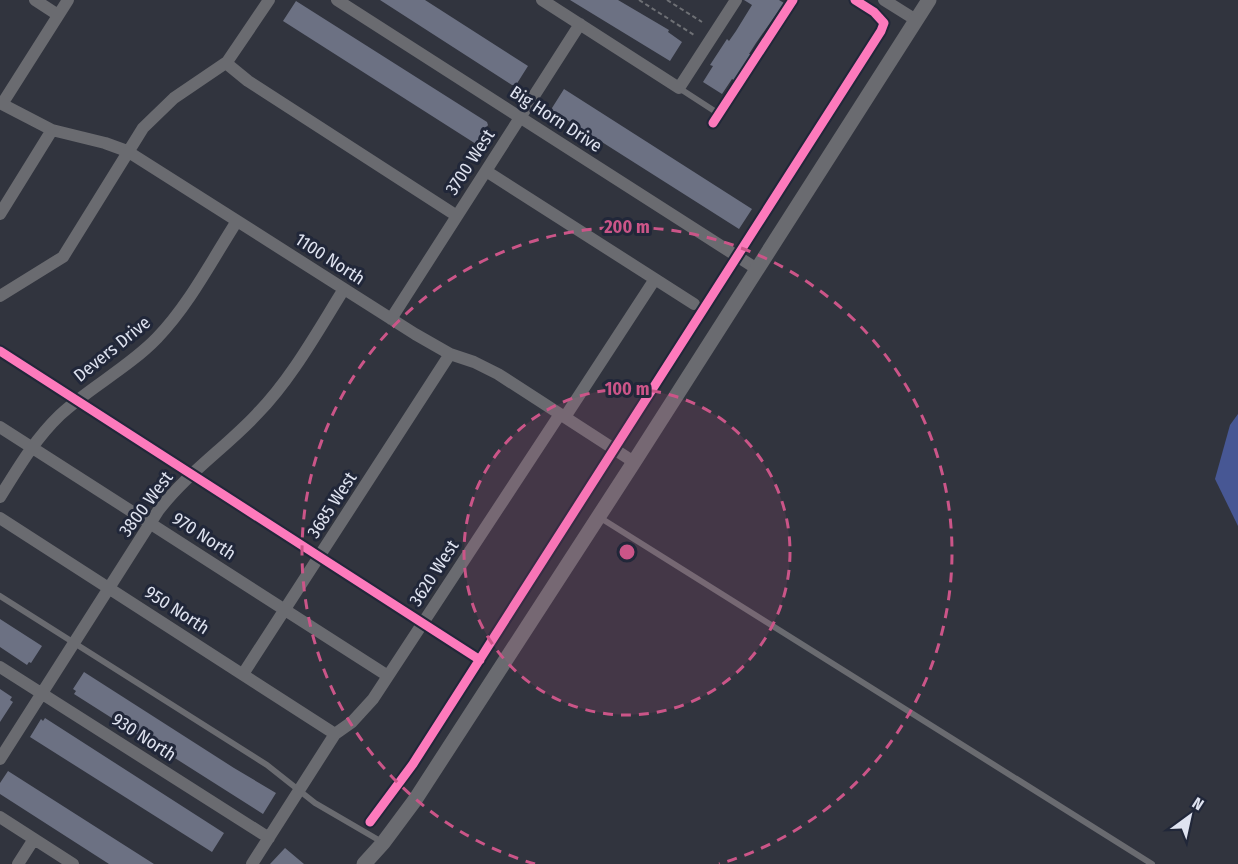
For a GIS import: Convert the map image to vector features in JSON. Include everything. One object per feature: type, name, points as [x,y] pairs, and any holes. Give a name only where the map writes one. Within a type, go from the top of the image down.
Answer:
[{"type":"street","points":[[35,0],[58,15]]},
{"type":"street","points":[[1,103],[68,0]]},
{"type":"street","points":[[0,296],[63,257],[143,128],[163,107],[226,63],[238,49],[269,0]]},
{"type":"street","name":"Big Horn Drive","points":[[337,0],[757,269]]},
{"type":"street","points":[[542,0],[679,88],[736,0]]},
{"type":"street","points":[[884,0],[916,20]]},
{"type":"street","points":[[364,864],[415,800],[599,517],[929,0]]},
{"type":"street","name":"3700 West","points":[[391,319],[580,24]]},
{"type":"street","points":[[226,63],[248,81],[457,216]]},
{"type":"street","name":"1100 North","points":[[1,103],[52,130],[127,151],[391,319],[450,354],[485,367],[634,462]]},
{"type":"street","points":[[0,214],[52,130]]},
{"type":"street","points":[[486,171],[694,304]]},
{"type":"street","name":"Devers Drive","points":[[0,497],[32,447],[61,414],[135,358],[158,337],[178,313],[237,221]]},
{"type":"street","name":"3620 West","points":[[252,864],[335,734],[352,722],[373,699],[655,279]]},
{"type":"street","name":"3800 West","points":[[0,759],[109,588],[176,489],[268,402],[288,376],[344,289]]},
{"type":"street","name":"3685 West","points":[[243,674],[450,354]]},
{"type":"street","name":"970 North","points":[[0,427],[388,676]]},
{"type":"street","name":"950 North","points":[[0,518],[335,734]]},
{"type":"street","name":"930 North","points":[[0,667],[270,838]]},
{"type":"street","points":[[0,817],[72,864]]},
{"type":"street","points":[[18,864],[34,839]]},
{"type":"lane","points":[[679,88],[716,112]]},
{"type":"lane","points":[[599,517],[1152,864]]},
{"type":"lane","points":[[0,596],[267,765],[315,803],[383,843]]},
{"type":"path","points":[[639,0],[694,35]]},
{"type":"path","points":[[667,0],[702,22]]},
{"type":"water","points":[[1238,414],[1238,526],[1215,479],[1230,425]]},
{"type":"building","points":[[380,0],[425,0],[528,66],[516,85],[512,85]]},
{"type":"building","points":[[570,0],[618,0],[669,30],[668,32],[682,42],[670,61]]},
{"type":"building","points":[[744,0],[779,0],[784,3],[734,80],[732,79],[722,94],[703,82],[713,66],[710,65],[727,39],[729,41],[736,31],[752,5]]},
{"type":"building","points":[[296,1],[487,122],[488,125],[476,144],[283,21]]},
{"type":"building","points":[[564,89],[752,209],[739,229],[553,111],[552,108]]},
{"type":"building","points":[[0,619],[42,646],[31,663],[27,665],[0,647]]},
{"type":"building","points":[[84,672],[276,793],[263,814],[74,694],[76,691],[73,689]]},
{"type":"building","points":[[0,689],[12,697],[10,700],[13,702],[0,722]]},
{"type":"building","points":[[45,718],[224,833],[212,852],[30,737],[41,719],[43,721]]},
{"type":"building","points":[[8,771],[154,864],[109,864],[0,794],[0,783]]},
{"type":"building","points":[[285,848],[304,864],[270,864]]},
{"type":"cycle path","points":[[713,123],[793,0]]},
{"type":"cycle path","points":[[370,822],[413,764],[881,31],[884,23],[874,12],[855,0]]},
{"type":"cycle path","points":[[0,351],[480,660]]}]
